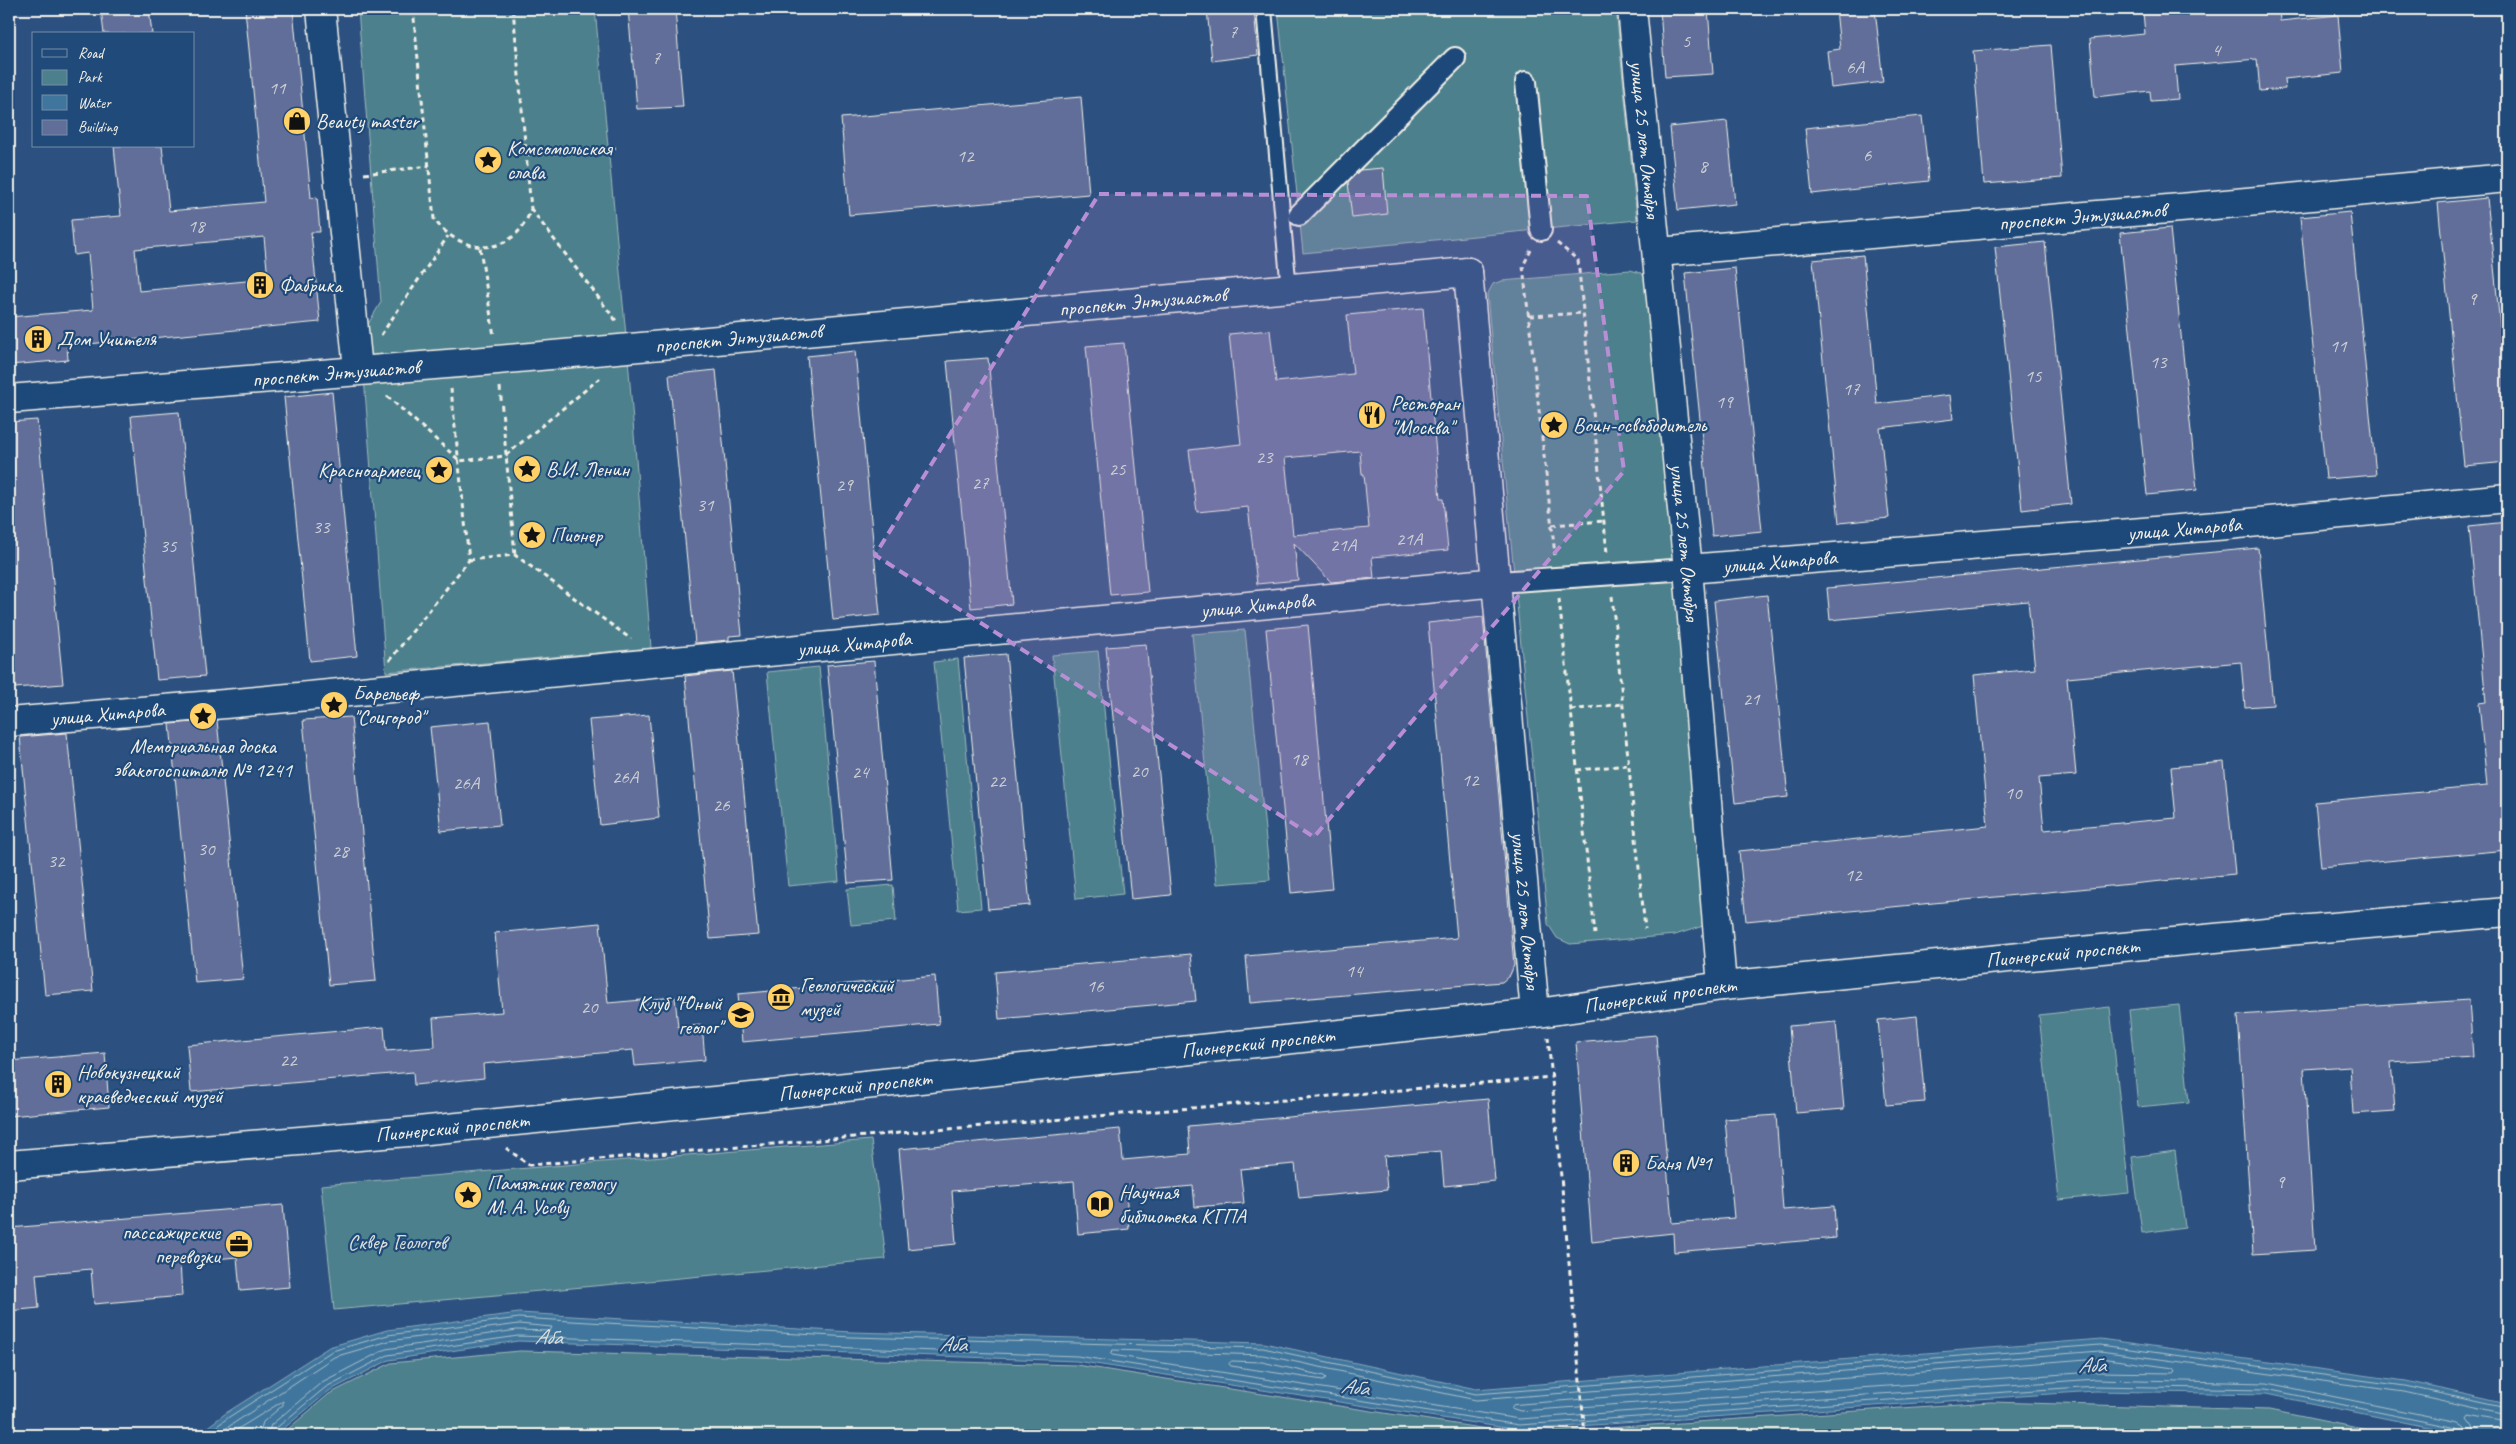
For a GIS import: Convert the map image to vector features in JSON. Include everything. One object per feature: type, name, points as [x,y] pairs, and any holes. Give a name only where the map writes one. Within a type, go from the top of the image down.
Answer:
[{"type":"street","points":[[321,9],[358,369]]},
{"type":"street","name":"улица 25 лет Октября","points":[[1632,9],[1658,252],[1688,570],[1722,986]]},
{"type":"street","points":[[1298,215],[1455,58]]},
{"type":"street","points":[[1526,82],[1541,230]]},
{"type":"street","name":"проспект Энтузиастов","points":[[1658,252],[2192,207],[2507,178]]},
{"type":"street","name":"проспект Энтузиастов","points":[[9,399],[358,369],[497,360],[1289,290],[1468,272]]},
{"type":"street","name":"улица 25 лет Октября","points":[[1468,272],[1540,1012]]},
{"type":"street","name":"улица Хитарова","points":[[9,722],[664,662],[1498,582],[1688,570],[2228,525],[2507,498]]},
{"type":"street","name":"Пионерский проспект","points":[[9,1165],[408,1132],[655,1107],[1540,1012],[1722,986],[2287,931],[2507,912]]},
{"type":"lane","points":[[1264,9],[1289,290]]},
{"type":"path","points":[[413,9],[434,219],[448,236],[480,248],[500,244],[511,237],[527,221],[531,210],[513,9]]},
{"type":"path","points":[[525,155],[616,148]]},
{"type":"path","points":[[338,177],[429,166]]},
{"type":"path","points":[[448,236],[358,369],[460,461],[505,456],[636,347],[531,210]]},
{"type":"path","points":[[480,248],[497,360],[515,555]]},
{"type":"path","points":[[1530,316],[1583,313]]},
{"type":"path","points":[[366,690],[469,560],[460,461],[448,363]]},
{"type":"path","points":[[1552,525],[1604,521]]},
{"type":"path","points":[[469,560],[515,555],[664,662]]},
{"type":"path","points":[[1571,710],[1622,704]]},
{"type":"path","points":[[1577,770],[1628,765]]},
{"type":"path","points":[[1540,1012],[1552,1077],[1585,1435]]},
{"type":"path","points":[[502,1146],[529,1165],[1552,1077]]},
{"type":"highlighted area","points":[[1099,194],[1587,196],[1624,471],[1314,837],[875,555]]},
{"type":"green space","points":[[358,9],[595,9],[627,346],[651,648],[386,672],[361,336],[381,302]]},
{"type":"green space","points":[[1278,9],[1616,9],[1637,220],[1303,253]]},
{"type":"green space","points":[[1630,270],[1641,273],[1648,281],[1707,912],[1703,926],[1675,935],[1570,944],[1557,938],[1548,924],[1487,295],[1493,284],[1502,281]]},
{"type":"green space","points":[[1245,630],[1270,880],[1217,884],[1192,634]]},
{"type":"green space","points":[[1098,651],[1123,894],[1076,899],[1052,655]]},
{"type":"green space","points":[[958,659],[981,908],[958,910],[934,662]]},
{"type":"green space","points":[[819,667],[839,881],[788,886],[767,672]]},
{"type":"green space","points":[[893,885],[896,921],[851,925],[847,889]]},
{"type":"green space","points":[[2179,1005],[2189,1102],[2138,1107],[2129,1010]]},
{"type":"green space","points":[[2110,1007],[2129,1193],[2059,1200],[2039,1015]]},
{"type":"green space","name":"Сквер Геологов","points":[[871,1140],[886,1259],[334,1310],[321,1185]]},
{"type":"green space","points":[[2175,1151],[2185,1227],[2142,1233],[2132,1157]]},
{"type":"green space","points":[[520,1351],[1076,1365],[1519,1434],[1990,1402],[2269,1410],[2392,1435],[281,1435],[329,1394],[391,1363]]},
{"type":"water","name":"Аба","points":[[519,1313],[852,1332],[1264,1343],[1476,1389],[2101,1339],[2406,1381],[2507,1404],[2507,1435],[2467,1435],[2266,1394],[2095,1391],[1519,1430],[1076,1361],[518,1341],[389,1360],[329,1391],[276,1435],[197,1435],[226,1413],[329,1347],[387,1330]]},
{"type":"building","points":[[101,9],[149,9],[152,32],[104,32]]},
{"type":"building","points":[[245,9],[293,9],[311,198],[317,197],[320,232],[311,232],[320,322],[67,346],[68,360],[9,365],[9,317],[93,310],[88,253],[74,255],[71,220],[121,216],[114,148],[162,148],[169,211],[264,202]],"holes":[[[264,237],[268,279],[139,291],[135,249]]]},
{"type":"building","points":[[628,9],[675,9],[683,107],[637,109]]},
{"type":"building","points":[[1207,9],[1254,9],[1258,55],[1212,61]]},
{"type":"building","points":[[1660,9],[1708,9],[1713,74],[1665,77]]},
{"type":"building","points":[[1836,9],[1875,9],[1883,82],[1831,88],[1827,51],[1840,49]]},
{"type":"building","points":[[2170,9],[2170,15],[2237,9],[2279,9],[2280,21],[2338,15],[2343,73],[2284,79],[2285,89],[2260,91],[2257,59],[2175,66],[2178,99],[2151,101],[2150,91],[2095,97],[2090,39],[2145,34],[2143,12]]},
{"type":"building","points":[[2051,45],[2062,178],[1984,184],[1973,51]]},
{"type":"building","points":[[1081,97],[1089,194],[849,215],[841,118]]},
{"type":"building","points":[[1922,116],[1929,181],[1812,194],[1805,128]]},
{"type":"building","points":[[1727,121],[1735,204],[1678,210],[1670,127]]},
{"type":"building","points":[[1383,168],[1387,214],[1352,218],[1348,182],[1360,170]]},
{"type":"building","points":[[2487,198],[2507,394],[2507,462],[2464,466],[2438,203]]},
{"type":"building","points":[[2350,212],[2376,475],[2326,479],[2300,217]]},
{"type":"building","points":[[2170,228],[2197,490],[2147,495],[2120,233]]},
{"type":"building","points":[[2045,242],[2071,504],[2022,510],[1995,247]]},
{"type":"building","points":[[1863,255],[1877,404],[1950,395],[1953,419],[1880,428],[1889,518],[1839,523],[1813,260]]},
{"type":"building","points":[[1735,268],[1762,531],[1712,536],[1685,273]]},
{"type":"building","points":[[1423,308],[1440,499],[1443,499],[1448,550],[1372,557],[1374,578],[1331,582],[1294,543],[1298,580],[1257,584],[1248,507],[1197,512],[1189,450],[1241,444],[1229,334],[1270,330],[1276,382],[1353,374],[1347,315]],"holes":[[[1360,451],[1362,474],[1364,474],[1369,528],[1293,535],[1285,458]]]},
{"type":"building","points":[[1124,343],[1148,592],[1110,595],[1086,346]]},
{"type":"building","points":[[855,351],[880,615],[833,620],[807,356]]},
{"type":"building","points":[[988,358],[1012,604],[971,608],[947,361]]},
{"type":"building","points":[[716,370],[742,635],[729,636],[729,640],[695,643],[669,375]]},
{"type":"building","points":[[332,392],[357,656],[310,661],[284,397]]},
{"type":"building","points":[[179,412],[205,676],[157,680],[131,416]]},
{"type":"building","points":[[37,420],[63,684],[15,688],[9,621],[9,422]]},
{"type":"building","points":[[2507,522],[2507,850],[2321,867],[2315,802],[2487,786],[2479,703],[2486,702],[2469,526]]},
{"type":"building","points":[[2258,548],[2273,705],[2245,707],[2241,662],[2067,678],[2076,775],[2039,778],[2044,830],[2176,818],[2171,767],[2224,762],[2235,874],[1746,921],[1739,851],[1988,826],[1974,675],[2035,669],[2028,601],[1830,620],[1827,588]]},
{"type":"building","points":[[1767,595],[1788,797],[1735,803],[1714,601]]},
{"type":"building","points":[[1483,617],[1514,965],[1510,975],[1502,982],[1250,1003],[1246,956],[1457,938],[1428,623]]},
{"type":"building","points":[[1308,625],[1332,889],[1291,893],[1266,629]]},
{"type":"building","points":[[1146,644],[1171,895],[1131,899],[1106,647]]},
{"type":"building","points":[[1006,654],[1030,905],[988,909],[964,658]]},
{"type":"building","points":[[874,661],[893,880],[848,883],[827,665]]},
{"type":"building","points":[[732,671],[758,935],[710,939],[685,676]]},
{"type":"building","points":[[649,715],[659,818],[600,825],[589,720]]},
{"type":"building","points":[[351,717],[376,981],[329,985],[303,720]]},
{"type":"building","points":[[217,720],[243,979],[195,983],[170,724]]},
{"type":"building","points":[[490,721],[500,825],[441,831],[430,727]]},
{"type":"building","points":[[67,733],[93,991],[45,995],[20,737]]},
{"type":"building","points":[[600,923],[608,1003],[675,997],[678,1027],[702,1025],[705,1060],[635,1066],[633,1050],[483,1064],[484,1078],[414,1085],[413,1072],[191,1092],[187,1045],[384,1027],[386,1051],[435,1047],[433,1018],[502,1012],[495,933]]},
{"type":"building","points":[[1191,954],[1196,1001],[999,1019],[995,972]]},
{"type":"building","points":[[935,976],[939,1024],[742,1042],[738,994]]},
{"type":"building","points":[[2469,1000],[2473,1057],[2391,1062],[2395,1111],[2353,1114],[2350,1066],[2304,1069],[2315,1250],[2253,1254],[2238,1015]]},
{"type":"building","points":[[1917,1016],[1925,1102],[1886,1105],[1878,1020]]},
{"type":"building","points":[[1836,1022],[1844,1109],[1796,1113],[1789,1026]]},
{"type":"building","name":"Баня №1","points":[[1656,1035],[1672,1223],[1734,1218],[1725,1119],[1776,1115],[1783,1210],[1834,1206],[1836,1238],[1674,1252],[1673,1233],[1592,1242],[1576,1042]]},
{"type":"building","name":"Новокузнецкий краеведческий музей","points":[[105,1053],[109,1107],[9,1116],[9,1061]]},
{"type":"building","points":[[1488,1099],[1495,1181],[1444,1186],[1441,1151],[1384,1156],[1387,1190],[1299,1198],[1295,1164],[1240,1169],[1244,1203],[1195,1207],[1193,1186],[1126,1192],[1129,1229],[1078,1234],[1074,1181],[952,1191],[956,1244],[908,1249],[899,1149],[1120,1129],[1123,1160],[1190,1154],[1188,1126]]},
{"type":"building","points":[[283,1205],[290,1287],[240,1291],[237,1257],[180,1262],[182,1296],[94,1304],[91,1269],[36,1274],[39,1308],[9,1311],[9,1228]]},
{"type":"place","name":"Beauty master","points":[[297,121]]},
{"type":"place","name":"Комсомольская слава","points":[[488,160]]},
{"type":"place","name":"Фабрика","points":[[260,285]]},
{"type":"place","name":"Дом Учителя","points":[[38,339]]},
{"type":"place","name":"Ресторан \"Москва\"","points":[[1372,415]]},
{"type":"place","name":"Воин-освободитель","points":[[1554,425]]},
{"type":"place","name":"В.И. Ленин","points":[[527,469]]},
{"type":"place","name":"Красноармеец","points":[[439,470]]},
{"type":"place","name":"Пионер","points":[[532,535]]},
{"type":"place","name":"Барельеф \"Соцгород\"","points":[[334,705]]},
{"type":"place","name":"Мемориальная доска эвакогоспиталю № 1241","points":[[203,716]]},
{"type":"place","name":"Геологический музей","points":[[781,997]]},
{"type":"place","name":"Клуб \"Юный геолог\"","points":[[741,1015]]},
{"type":"place","name":"Новокузнецкий краеведческий музей","points":[[58,1084]]},
{"type":"place","name":"Баня №1","points":[[1626,1163]]},
{"type":"place","name":"Памятник геологу М. А. Усову","points":[[468,1195]]},
{"type":"place","name":"Научная библиотека КГПА","points":[[1100,1204]]},
{"type":"place","name":"пассажирские перевозки","points":[[239,1244]]}]
